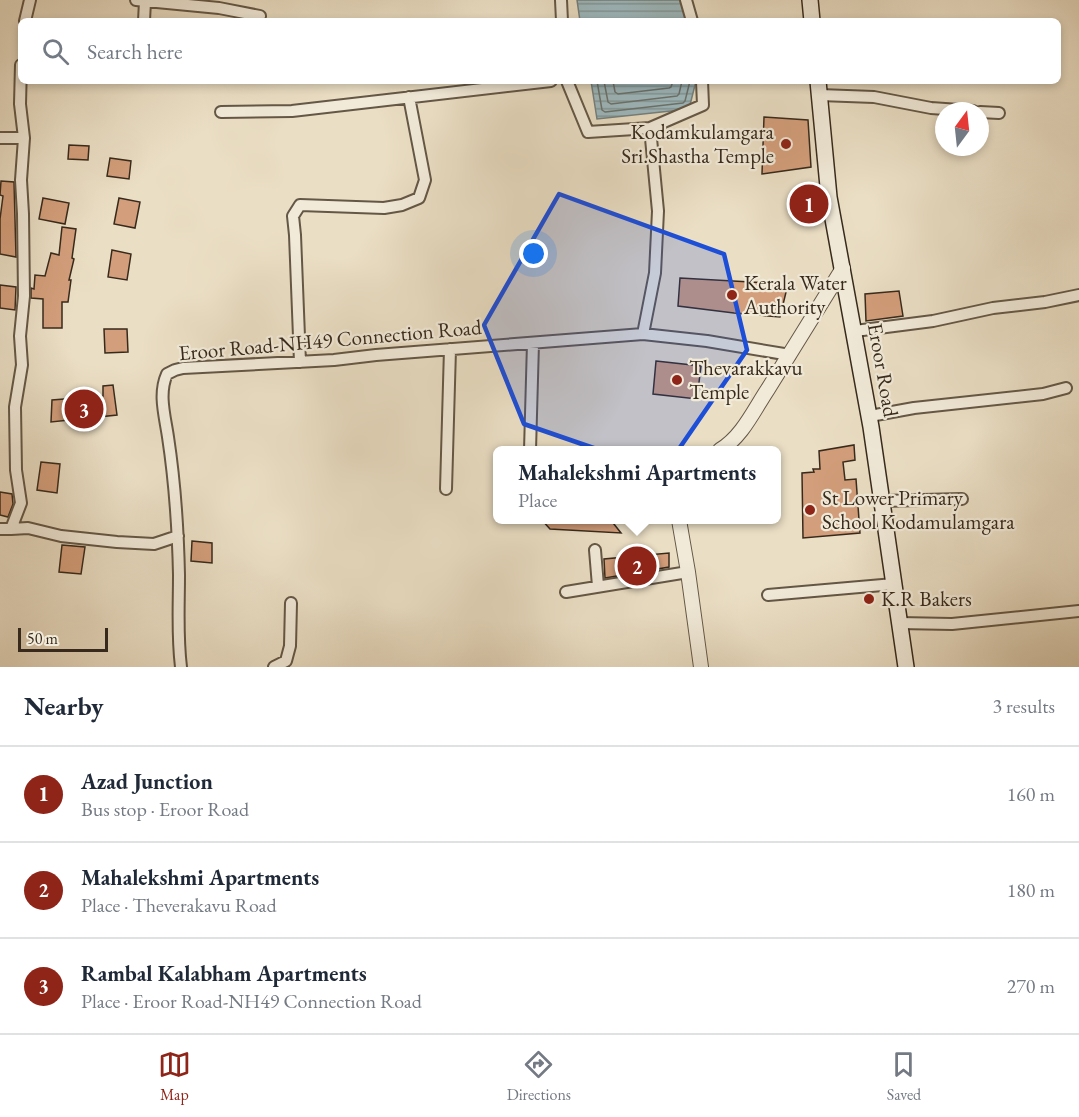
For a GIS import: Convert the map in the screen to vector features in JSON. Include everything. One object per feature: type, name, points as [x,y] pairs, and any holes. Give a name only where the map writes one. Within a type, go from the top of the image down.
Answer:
[{"type":"main road","points":[[810,0],[812,18]]},
{"type":"main road","name":"Eroor Road","points":[[819,88],[829,197],[870,416],[906,667]]},
{"type":"street","points":[[26,18],[30,0]]},
{"type":"street","points":[[561,0],[562,18]]},
{"type":"street","points":[[686,0],[691,18]]},
{"type":"street","points":[[143,18],[140,1],[219,8],[260,16]]},
{"type":"street","points":[[5,529],[21,503],[16,470],[15,406],[22,365],[20,336],[24,296],[21,180],[24,138],[20,84]]},
{"type":"street","points":[[221,112],[292,111],[526,84]]},
{"type":"street","points":[[568,84],[588,132],[650,128],[703,105],[702,84]]},
{"type":"street","points":[[819,88],[935,108]]},
{"type":"street","points":[[300,362],[295,235],[292,216],[300,205],[384,208],[402,206],[419,198],[425,180],[408,98]]},
{"type":"street","points":[[989,112],[999,113]]},
{"type":"street","points":[[643,334],[655,273],[658,212],[650,128]]},
{"type":"street","points":[[0,138],[24,138]]},
{"type":"street","points":[[727,446],[738,435],[790,356],[843,268]]},
{"type":"street","points":[[855,331],[933,321],[993,308],[1079,296]]},
{"type":"street","name":"Eroor Road-NH49 Connection Road","points":[[181,667],[178,631],[178,536],[173,468],[162,398],[162,384],[167,374],[183,368],[300,362],[643,334],[707,341],[790,356]]},
{"type":"street","points":[[530,446],[532,343]]},
{"type":"street","points":[[446,489],[450,349]]},
{"type":"street","points":[[870,416],[914,408],[1043,394],[1066,388]]},
{"type":"street","points":[[882,501],[962,499]]},
{"type":"street","points":[[680,524],[701,667]]},
{"type":"street","points":[[5,529],[28,528],[61,536],[154,544],[178,536]]},
{"type":"street","points":[[595,550],[598,586]]},
{"type":"street","points":[[566,592],[688,572]]},
{"type":"street","points":[[768,595],[894,584]]},
{"type":"street","points":[[274,667],[286,661],[288,654],[291,603]]},
{"type":"street","points":[[899,623],[952,624],[1079,611]]},
{"type":"highlighted area","points":[[559,194],[724,254],[747,350],[663,472],[524,424],[484,325]]},
{"type":"water","points":[[577,0],[683,0],[687,18],[580,18]]},
{"type":"water","points":[[591,84],[695,84],[689,109],[597,119]]},
{"type":"building","name":"Kodamkulamgara Sri.Shastha Temple","points":[[764,117],[808,120],[811,167],[762,174]]},
{"type":"building","points":[[69,145],[89,146],[88,160],[68,159]]},
{"type":"building","points":[[110,158],[131,161],[129,179],[107,176]]},
{"type":"building","points":[[1,181],[14,182],[16,257],[0,254],[0,219],[3,196],[0,195]]},
{"type":"building","points":[[43,198],[69,203],[65,224],[39,219]]},
{"type":"building","points":[[119,198],[140,202],[135,228],[114,224]]},
{"type":"building","points":[[62,227],[76,229],[68,302],[62,302],[62,328],[43,328],[43,299],[31,298],[31,288],[34,289],[35,275],[45,276],[51,253],[59,255]]},
{"type":"building","points":[[112,250],[131,254],[127,280],[108,277]]},
{"type":"building","name":"Kerala Water Authority","points":[[680,278],[788,284],[780,317],[678,306]]},
{"type":"building","points":[[0,285],[16,287],[15,310],[0,308]]},
{"type":"building","points":[[899,291],[903,316],[866,321],[865,294]]},
{"type":"building","points":[[104,329],[127,329],[128,352],[105,353]]},
{"type":"building","name":"Thevarakkavu Temple","points":[[656,361],[701,366],[697,399],[653,394]]},
{"type":"building","points":[[113,385],[117,415],[51,422],[52,400],[103,396],[103,386]]},
{"type":"building","points":[[854,445],[855,460],[843,462],[845,480],[856,479],[860,533],[803,538],[802,473],[820,469],[819,451]]},
{"type":"building","points":[[41,462],[60,464],[57,493],[37,490]]},
{"type":"building","points":[[0,492],[12,494],[13,504],[8,517],[0,515]]},
{"type":"building","points":[[546,524],[614,524],[621,533],[550,529]]},
{"type":"building","points":[[192,541],[212,543],[212,563],[191,561]]},
{"type":"building","points":[[62,545],[85,547],[81,574],[59,572]]},
{"type":"building","points":[[669,553],[669,567],[605,578],[604,559]]},
{"type":"place","name":"Kodamkulamgara Sri.Shastha Temple","points":[[786,144]]},
{"type":"place","name":"Azad Junction","points":[[809,204]]},
{"type":"place","name":"Kerala Water Authority","points":[[732,295]]},
{"type":"place","name":"Thevarakkavu Temple","points":[[677,380]]},
{"type":"place","name":"Rambal Kalabham Apartments","points":[[84,409]]},
{"type":"place","name":"St Lower Primary School Kodamulamgara","points":[[810,510]]},
{"type":"place","name":"Mahalekshmi Apartments","points":[[637,566]]},
{"type":"place","name":"K.R Bakers","points":[[869,599]]}]
